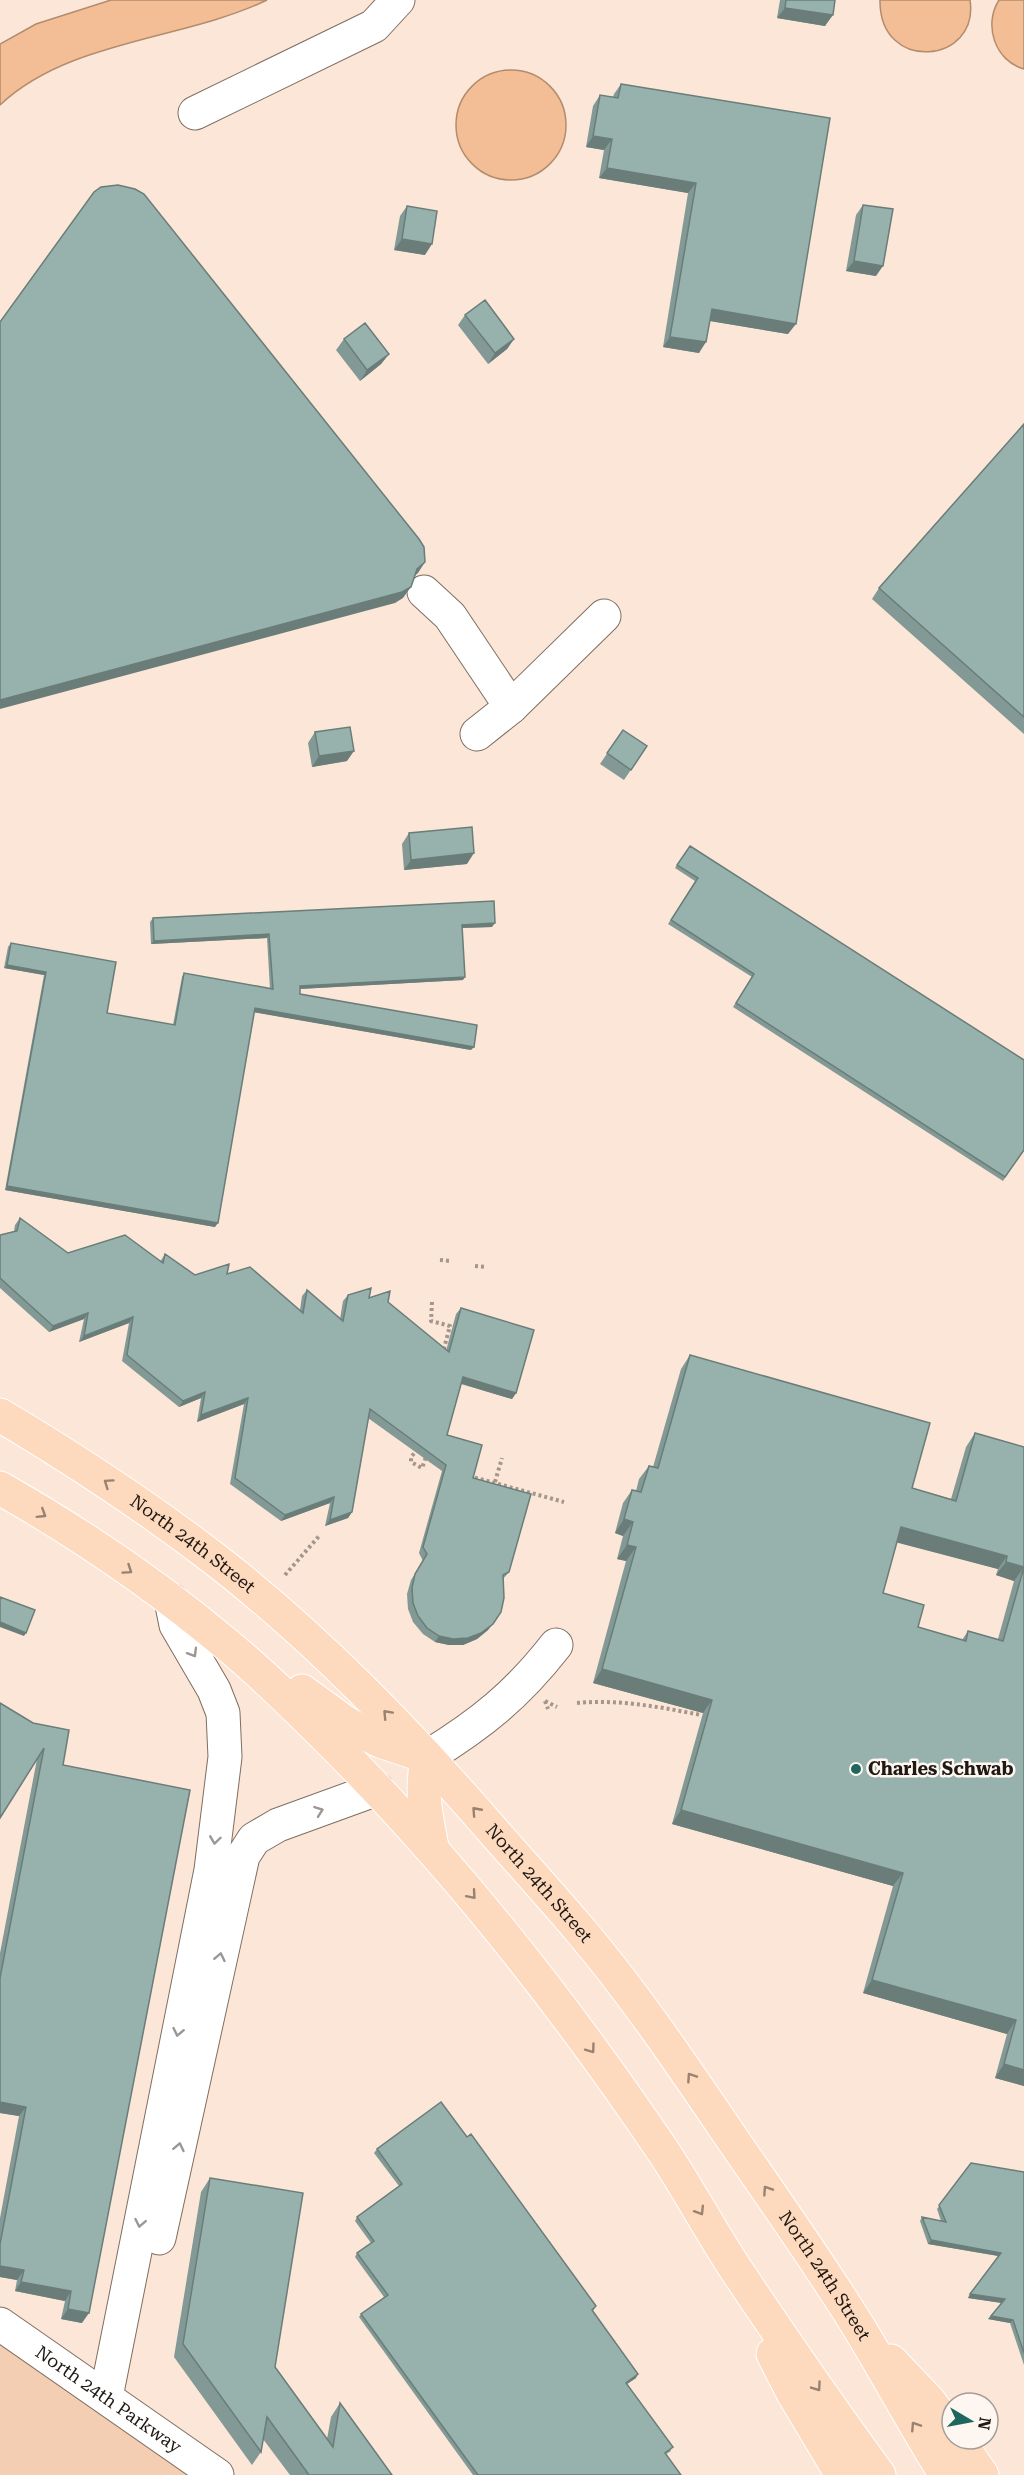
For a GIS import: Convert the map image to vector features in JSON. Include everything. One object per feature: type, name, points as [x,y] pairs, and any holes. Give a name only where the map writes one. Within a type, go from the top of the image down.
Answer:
[{"type":"main road","name":"North 24th Street","points":[[0,1415],[93,1473],[215,1559],[325,1653],[427,1757],[581,1931],[680,2062],[858,2326],[909,2417],[946,2475]]},
{"type":"main road","points":[[0,1488],[91,1545],[171,1600],[234,1650],[377,1789],[477,1900],[549,1991],[610,2074],[665,2154],[736,2270],[879,2475]]},
{"type":"main road","points":[[206,1627],[243,1645],[346,1723],[380,1741],[427,1757],[423,1802],[433,1851]]},
{"type":"main road","points":[[736,2270],[751,2308],[794,2393],[842,2475]]},
{"type":"main road","points":[[858,2326],[929,2401],[940,2416]]},
{"type":"main road","points":[[965,2451],[982,2475]]},
{"type":"street","points":[[195,113],[374,26],[398,0]]},
{"type":"street","points":[[424,592],[450,616],[511,707]]},
{"type":"street","points":[[477,734],[511,707],[604,616]]},
{"type":"street","points":[[116,2404],[211,1870],[225,1757],[223,1713],[214,1690],[176,1625],[171,1600]]},
{"type":"street","points":[[427,1757],[470,1731],[497,1708],[534,1673],[556,1645]]},
{"type":"street","points":[[116,2404],[161,2229],[243,1856],[254,1839],[278,1824],[377,1789]]},
{"type":"street","name":"North 24th Parkway","points":[[0,2324],[217,2475]]},
{"type":"path","points":[[440,1260],[450,1261]]},
{"type":"path","points":[[476,1266],[487,1267]]},
{"type":"path","points":[[432,1302],[431,1321],[450,1326],[440,1360]]},
{"type":"path","points":[[419,1447],[427,1455],[422,1468],[411,1462],[411,1457],[419,1447]]},
{"type":"path","points":[[495,1482],[502,1458]]},
{"type":"path","points":[[458,1473],[564,1502]]},
{"type":"path","points":[[285,1575],[320,1535]]},
{"type":"path","points":[[545,1701],[557,1707]]},
{"type":"path","points":[[577,1703],[601,1701],[667,1708],[701,1715]]},
{"type":"shaded area","points":[[111,0],[267,0],[200,24],[92,54],[28,83],[0,105],[0,44],[36,24]]},
{"type":"shaded area","points":[[880,0],[970,0],[969,21],[960,37],[946,48],[928,52],[911,49],[895,40],[884,24]]},
{"type":"shaded area","points":[[999,0],[1024,0],[1024,69],[1014,65],[1006,58],[995,41],[992,20]]},
{"type":"shaded area","points":[[511,70],[532,74],[550,86],[562,104],[566,125],[562,146],[550,164],[532,176],[511,180],[490,176],[472,164],[460,146],[456,125],[460,104],[472,86],[490,74]]},
{"type":"shaded area","points":[[0,2341],[199,2475],[0,2475]]},
{"type":"building","points":[[786,0],[835,0],[833,15],[785,8]]},
{"type":"building","points":[[621,84],[830,118],[796,324],[712,309],[706,342],[670,337],[696,183],[607,168],[612,139],[593,136],[600,95],[618,98]]},
{"type":"building","points":[[118,185],[144,194],[419,539],[424,547],[425,562],[417,569],[411,587],[402,592],[0,700],[0,322],[94,192],[101,187]]},
{"type":"building","points":[[863,205],[893,209],[883,266],[854,261]]},
{"type":"building","points":[[407,206],[437,211],[432,244],[402,239]]},
{"type":"building","points":[[485,300],[514,339],[495,353],[465,315]]},
{"type":"building","points":[[365,323],[389,354],[367,370],[344,339]]},
{"type":"building","points":[[1024,424],[1024,717],[879,588]]},
{"type":"building","points":[[350,727],[354,751],[319,756],[315,732]]},
{"type":"building","points":[[623,730],[647,746],[631,770],[607,753]]},
{"type":"building","points":[[472,827],[474,853],[411,860],[409,833]]},
{"type":"building","points":[[690,846],[1024,1060],[1024,1150],[1005,1177],[736,1003],[754,974],[671,920],[698,878],[677,865]]},
{"type":"building","points":[[494,901],[495,923],[462,925],[465,977],[300,986],[300,994],[477,1025],[474,1047],[255,1008],[218,1223],[7,1186],[46,972],[7,965],[11,943],[116,962],[107,1013],[175,1025],[184,973],[273,989],[269,934],[154,941],[153,918]]},
{"type":"building","points":[[20,1218],[68,1253],[125,1235],[163,1263],[165,1254],[195,1275],[229,1264],[227,1274],[250,1267],[303,1313],[307,1290],[343,1321],[348,1295],[371,1288],[369,1298],[390,1291],[388,1302],[449,1352],[461,1308],[534,1330],[516,1393],[463,1377],[447,1435],[482,1445],[473,1478],[531,1494],[509,1572],[503,1575],[504,1598],[501,1612],[493,1624],[481,1633],[468,1638],[453,1639],[439,1636],[427,1628],[418,1616],[413,1603],[412,1588],[415,1574],[427,1554],[423,1547],[446,1465],[370,1409],[352,1512],[330,1520],[334,1497],[285,1515],[235,1478],[248,1398],[201,1415],[205,1392],[183,1401],[127,1355],[133,1317],[84,1336],[88,1313],[53,1326],[0,1278],[0,1235],[17,1231]]},
{"type":"building","name":"Charles Schwab","points":[[690,1355],[930,1423],[912,1488],[956,1501],[975,1433],[1024,1447],[1024,1567],[1024,2070],[1004,2064],[1016,2020],[872,1980],[903,1873],[681,1810],[712,1700],[602,1669],[636,1547],[627,1545],[633,1522],[624,1519],[632,1490],[641,1492],[649,1466],[658,1468]],"holes":[[[901,1527],[1007,1556],[1006,1562],[1024,1567],[1003,1641],[968,1631],[966,1641],[918,1627],[924,1605],[883,1593]]]},
{"type":"building","points":[[0,1597],[35,1610],[26,1633],[0,1622]]},
{"type":"building","points":[[0,1703],[33,1723],[69,1730],[63,1765],[190,1790],[89,2313],[68,2309],[71,2291],[21,2282],[24,2270],[0,2266],[0,2244],[26,2107],[0,2102],[0,1978],[44,1748],[0,1818]]},
{"type":"building","points":[[441,2102],[467,2137],[471,2134],[596,2306],[592,2310],[638,2374],[626,2383],[673,2447],[665,2453],[681,2475],[478,2475],[361,2314],[388,2295],[357,2253],[374,2241],[357,2217],[402,2184],[377,2149]]},
{"type":"building","points":[[971,2163],[1024,2172],[1024,2353],[1013,2320],[991,2316],[1005,2299],[970,2294],[1001,2253],[931,2240],[922,2217],[946,2222],[939,2205]]},
{"type":"building","points":[[210,2178],[303,2193],[275,2367],[333,2447],[340,2403],[392,2475],[309,2475],[267,2417],[261,2452],[183,2344]]},
{"type":"place","name":"Charles Schwab","points":[[856,1769]]}]
